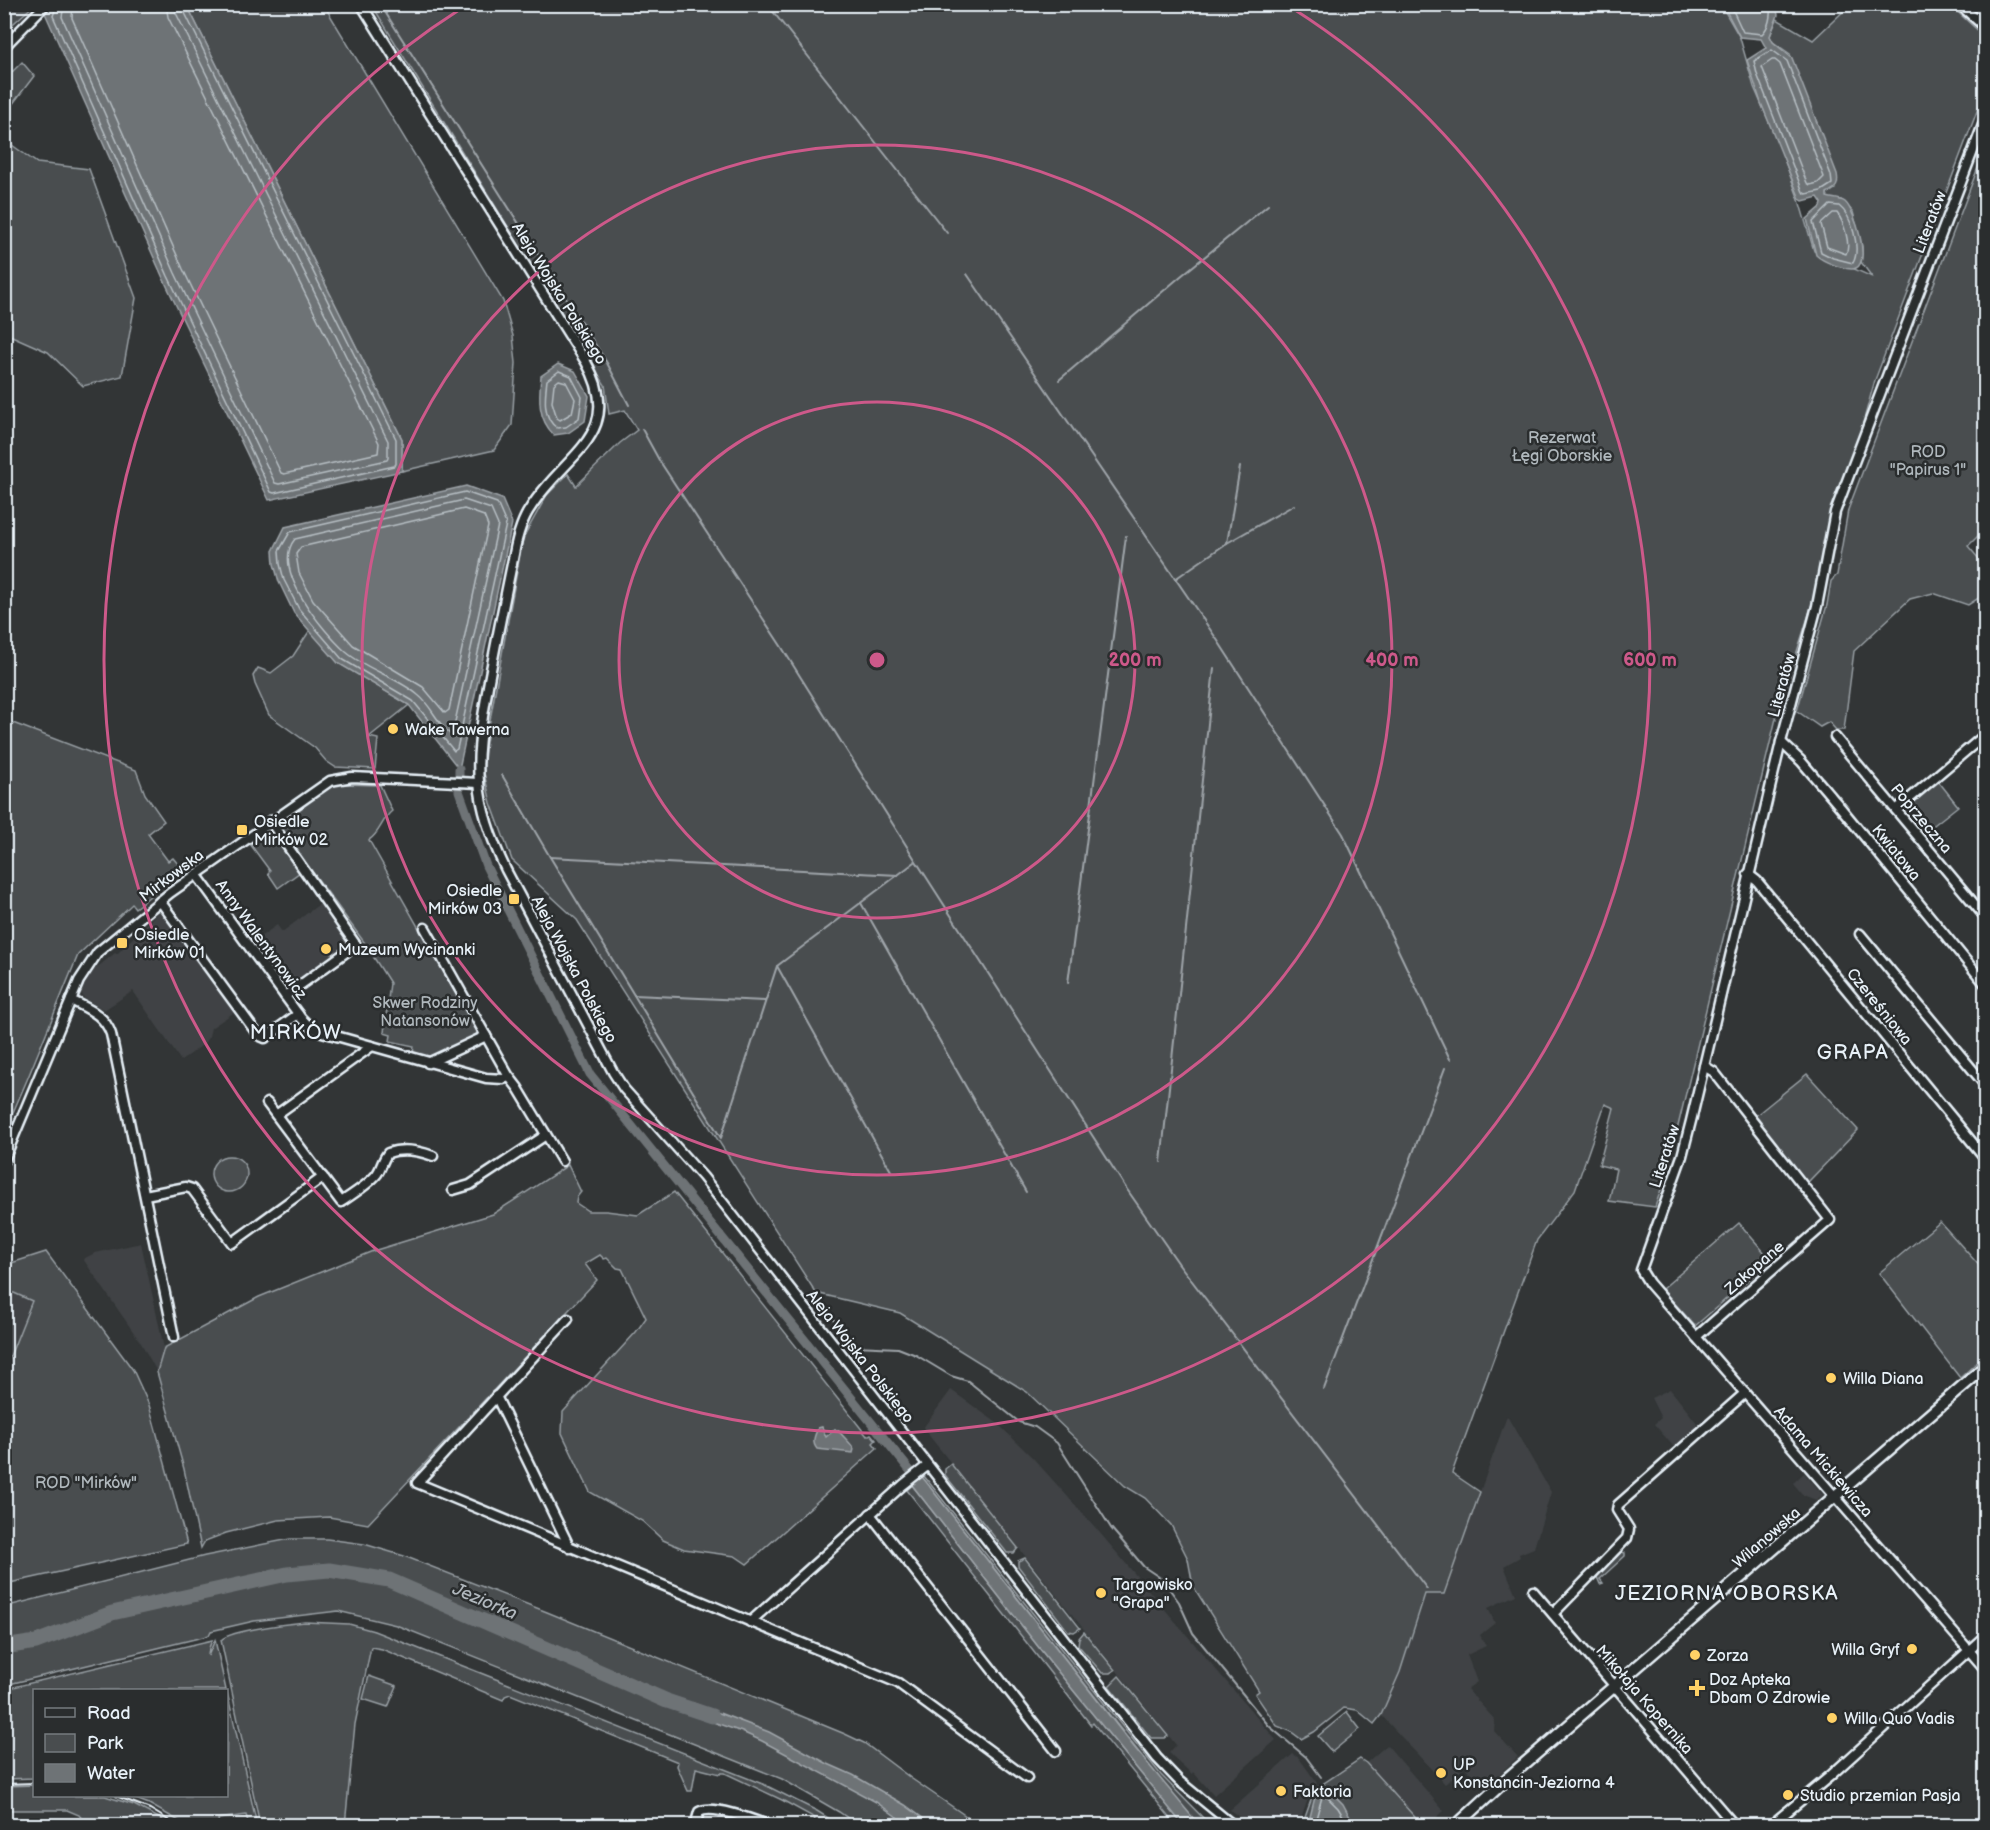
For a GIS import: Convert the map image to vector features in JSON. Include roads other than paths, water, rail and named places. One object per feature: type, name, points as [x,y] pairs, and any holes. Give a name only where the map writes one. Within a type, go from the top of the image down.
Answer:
[{"type":"main road","name":"Wilanowska","points":[[1456,1826],[1986,1366]]},
{"type":"street","points":[[4,47],[46,4]]},
{"type":"street","name":"Aleja Wojska Polskiego","points":[[361,4],[594,375],[600,399],[597,422],[588,440],[530,507],[520,527],[482,720],[479,749],[479,783],[488,823],[506,870],[624,1089],[703,1178],[924,1468],[1167,1770],[1234,1826]]},
{"type":"street","points":[[1959,4],[1986,28]]},
{"type":"street","name":"Literatów","points":[[1641,1272],[1682,1156],[1781,742],[1817,606],[1839,502],[1986,117]]},
{"type":"street","points":[[1896,810],[1986,734]]},
{"type":"street","name":"Poprzeczna","points":[[1835,737],[1986,918]]},
{"type":"street","name":"Kwiatowa","points":[[1781,742],[1801,760],[1986,985]]},
{"type":"street","name":"Mirkowska","points":[[4,1160],[82,973],[98,952],[160,901],[322,785],[338,778],[479,783]]},
{"type":"street","points":[[270,821],[356,945],[285,996]]},
{"type":"street","name":"Anny Walentynowicz","points":[[196,874],[307,1024],[318,1031],[428,1063],[486,1078],[509,1077]]},
{"type":"street","name":"Czereśniowa","points":[[1749,874],[1986,1159]]},
{"type":"street","points":[[160,901],[258,1035],[265,1038],[298,1014]]},
{"type":"street","points":[[425,928],[509,1077],[562,1161]]},
{"type":"street","points":[[1860,934],[1986,1086]]},
{"type":"street","points":[[71,1000],[99,1015],[110,1031],[174,1337]]},
{"type":"street","points":[[428,1063],[486,1036]]},
{"type":"street","points":[[276,1115],[372,1046]]},
{"type":"street","name":"Zakopane","points":[[1696,1337],[1830,1221],[1714,1072],[1704,1066]]},
{"type":"street","points":[[267,1103],[341,1202],[375,1177],[388,1153],[422,1152],[433,1156]]},
{"type":"street","points":[[453,1190],[470,1185],[546,1135]]},
{"type":"street","points":[[145,1195],[186,1187],[192,1189],[232,1244],[324,1177]]},
{"type":"street","name":"Adama Mickiewicza","points":[[1641,1272],[1986,1670]]},
{"type":"street","points":[[568,1319],[417,1483],[898,1683],[1027,1778]]},
{"type":"street","points":[[1553,1614],[1627,1538],[1629,1529],[1617,1510],[1618,1505],[1745,1394]]},
{"type":"street","points":[[496,1396],[570,1548]]},
{"type":"street","points":[[750,1622],[924,1468]]},
{"type":"street","points":[[870,1515],[1056,1751]]},
{"type":"street","name":"Mikołaja Kopernika","points":[[1533,1591],[1735,1826]]},
{"type":"street","points":[[1770,1826],[1829,1777],[1986,1635]]},
{"type":"street","points":[[695,1826],[699,1812],[704,1809],[717,1810],[770,1826]]},
{"type":"water","points":[[53,5],[187,5],[402,439],[402,471],[269,500],[163,278],[45,13]]},
{"type":"water","points":[[1723,5],[1776,5],[1778,15],[1770,36],[1773,42],[1792,58],[1837,174],[1837,186],[1827,193],[1827,197],[1845,202],[1857,225],[1862,256],[1856,268],[1837,266],[1816,255],[1807,219],[1821,207],[1822,203],[1818,197],[1803,201],[1800,199],[1761,103],[1747,60],[1766,48],[1761,39],[1740,37]]},
{"type":"water","points":[[558,364],[575,371],[589,396],[585,421],[568,433],[554,435],[542,415],[540,392],[541,376]]},
{"type":"water","points":[[466,486],[502,499],[512,523],[459,769],[409,705],[338,663],[294,613],[279,582],[273,551],[285,527]]},
{"type":"water","points":[[822,1427],[826,1437],[834,1430],[838,1430],[853,1447],[853,1453],[817,1449],[814,1438],[818,1428]]},
{"type":"water","points":[[922,1477],[1134,1747],[1199,1825],[1183,1825],[1051,1663],[912,1485]]},
{"type":"water","points":[[693,1703],[769,1732],[853,1775],[905,1805],[932,1825],[908,1825],[876,1802],[762,1741],[695,1716]]},
{"type":"water","points":[[1324,1785],[1343,1804],[1351,1819],[1358,1825],[1308,1825],[1317,1789]]},
{"type":"waterway","points":[[380,4],[607,363],[629,405]]},
{"type":"waterway","points":[[767,4],[947,233]]},
{"type":"waterway","points":[[1059,380],[1268,205]]},
{"type":"waterway","points":[[967,274],[1218,641],[1343,834],[1450,1059]]},
{"type":"waterway","points":[[642,429],[659,460],[781,646],[1126,1188],[1179,1264],[1427,1589]]},
{"type":"waterway","points":[[1227,543],[1240,467]]},
{"type":"waterway","points":[[1175,579],[1227,543],[1294,505]]},
{"type":"waterway","points":[[1068,983],[1126,536]]},
{"type":"waterway","points":[[1161,1162],[1214,668]]},
{"type":"waterway","points":[[459,769],[459,791],[486,866],[590,1074],[925,1489]]},
{"type":"waterway","points":[[502,775],[721,1138],[777,966],[915,862]]},
{"type":"waterway","points":[[550,857],[898,875]]},
{"type":"waterway","points":[[861,903],[1026,1192]]},
{"type":"waterway","points":[[777,966],[891,1171]]},
{"type":"waterway","points":[[634,995],[765,1001]]},
{"type":"waterway","points":[[1324,1389],[1445,1068]]},
{"type":"waterway","points":[[828,1313],[856,1346],[898,1348],[916,1355],[951,1376],[968,1381],[1019,1422],[1035,1427],[1057,1443],[1111,1528],[1144,1567],[1162,1579],[1179,1602],[1193,1633],[1269,1726],[1306,1757],[1321,1777]]},
{"type":"waterway","name":"Jeziorka","points":[[4,1647],[36,1642],[112,1613],[287,1574],[329,1570],[389,1580],[667,1701],[712,1716]]},
{"type":"railway","points":[[4,1784],[33,1783]]},
{"type":"railway","points":[[119,1797],[150,1809],[178,1826]]},
{"type":"place","name":"Wake Tawerna","points":[[393,729]]},
{"type":"place","name":"Osiedle Mirków 02","points":[[242,830]]},
{"type":"place","name":"Osiedle Mirków 03","points":[[514,899]]},
{"type":"place","name":"Osiedle Mirków 01","points":[[122,943]]},
{"type":"place","name":"Muzeum Wycinanki","points":[[326,949]]},
{"type":"place","name":"Willa Diana","points":[[1831,1378]]},
{"type":"place","name":"Targowisko \"Grapa\"","points":[[1101,1593]]},
{"type":"place","name":"Willa Gryf","points":[[1912,1649]]},
{"type":"place","name":"Zorza","points":[[1695,1655]]},
{"type":"place","name":"Doz Apteka Dbam O Zdrowie","points":[[1697,1688]]},
{"type":"place","name":"Willa Quo Vadis","points":[[1832,1718]]},
{"type":"place","name":"UP Konstancin-Jeziorna 4","points":[[1441,1773]]},
{"type":"place","name":"Faktoria","points":[[1281,1791]]},
{"type":"place","name":"Studio przemian Pasja","points":[[1788,1795]]},
{"type":"district","name":"MIRKÓW","points":[[296,1032]]},
{"type":"district","name":"GRAPA","points":[[1853,1052]]},
{"type":"district","name":"JEZIORNA OBORSKA","points":[[1727,1593]]},
{"type":"park label","name":"Rezerwat Łęgi Oborskie","points":[[1562,446]]},
{"type":"park label","name":"ROD \"Papirus 1\"","points":[[1928,460]]},
{"type":"park label","name":"Skwer Rodziny Natansonów","points":[[425,1011]]},
{"type":"park label","name":"ROD \"Mirków\"","points":[[86,1482]]}]
